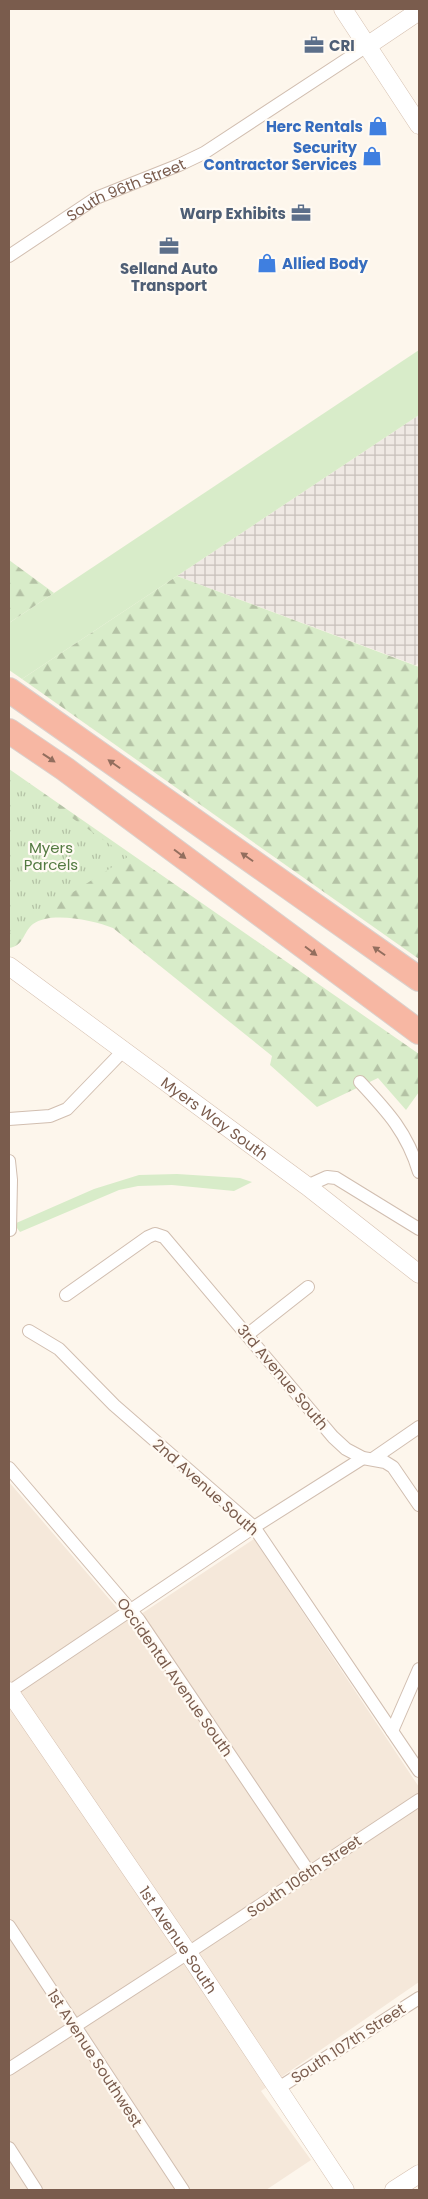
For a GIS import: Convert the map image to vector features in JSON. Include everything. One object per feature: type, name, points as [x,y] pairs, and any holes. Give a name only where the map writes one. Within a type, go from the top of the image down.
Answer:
[{"type":"highway","points":[[9,690],[419,979]]},
{"type":"highway","points":[[9,731],[73,774],[419,1032]]},
{"type":"street","points":[[343,9],[419,125]]},
{"type":"street","name":"South 96th Street","points":[[9,256],[96,198],[172,168],[204,153],[419,11]]},
{"type":"street","name":"Myers Way South","points":[[9,966],[306,1186],[419,1274]]},
{"type":"street","points":[[9,1119],[50,1116],[67,1109],[123,1051]]},
{"type":"street","points":[[360,1082],[392,1116],[406,1136],[419,1172]]},
{"type":"street","points":[[9,1161],[11,1180],[10,1230]]},
{"type":"street","points":[[306,1186],[327,1177],[336,1178],[419,1229]]},
{"type":"street","name":"3rd Avenue South","points":[[66,1295],[148,1237],[155,1234],[164,1237],[334,1437],[346,1449],[393,1467],[419,1504]]},
{"type":"street","points":[[247,1335],[308,1287]]},
{"type":"street","name":"2nd Avenue South","points":[[29,1331],[60,1349],[114,1405],[254,1527],[419,1771]]},
{"type":"street","points":[[9,1692],[254,1527],[419,1427]]},
{"type":"street","name":"Occidental Avenue South","points":[[9,1468],[131,1610],[308,1872]]},
{"type":"street","points":[[392,1731],[419,1669]]},
{"type":"street","name":"1st Avenue South","points":[[9,1692],[188,1953],[345,2190]]},
{"type":"street","name":"South 106th Street","points":[[9,2069],[419,1800]]},
{"type":"street","name":"1st Avenue Southwest","points":[[9,1926],[183,2190]]},
{"type":"street","name":"South 107th Street","points":[[277,2089],[419,1998]]},
{"type":"street","points":[[9,2148],[36,2190]]},
{"type":"street","points":[[394,2190],[419,2174]]},
{"type":"shaded area","points":[[419,415],[419,663],[415,665],[177,576]]},
{"type":"shaded area","points":[[9,1482],[129,1622],[254,1539],[419,1787],[419,1982],[261,2091],[311,2160],[266,2190],[9,2190]]},
{"type":"green space","points":[[419,350],[419,415],[22,679],[9,670],[9,623]]},
{"type":"green space","points":[[9,560],[54,593],[9,623]]},
{"type":"green space","points":[[177,576],[419,667],[419,959],[22,679]]},
{"type":"green space","points":[[9,769],[419,1054],[419,1092],[406,1110],[378,1078],[317,1107],[270,1065],[272,1056],[113,928],[95,922],[72,918],[50,918],[33,924],[18,945],[9,948]]},
{"type":"green space","name":"Myers Parcels","points":[[9,774],[128,857],[9,933]]},
{"type":"green space","points":[[177,1174],[240,1178],[252,1182],[234,1191],[172,1185],[138,1186],[119,1190],[20,1232],[14,1224],[94,1189],[139,1175]]},
{"type":"place","name":"CRI","points":[[314,45]]},
{"type":"place","name":"Herc Rentals","points":[[378,126]]},
{"type":"place","name":"Security Contractor Services","points":[[372,156]]},
{"type":"place","name":"Warp Exhibits","points":[[301,213]]},
{"type":"place","name":"Selland Auto Transport","points":[[169,246]]},
{"type":"place","name":"Allied Body","points":[[267,263]]}]
